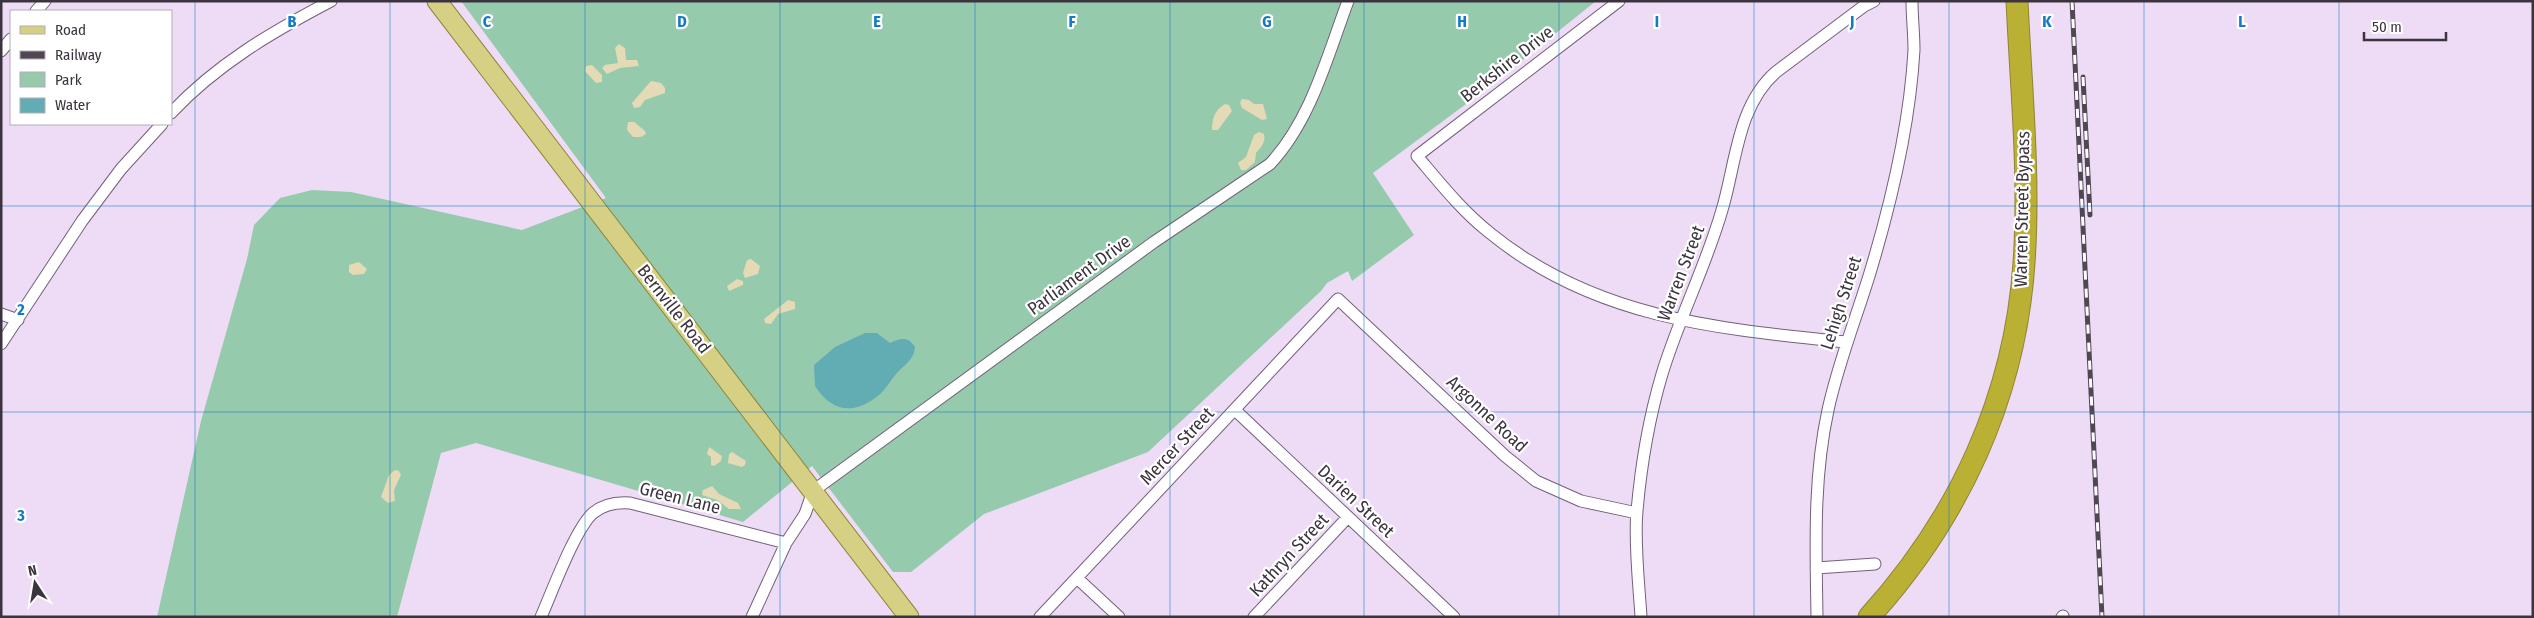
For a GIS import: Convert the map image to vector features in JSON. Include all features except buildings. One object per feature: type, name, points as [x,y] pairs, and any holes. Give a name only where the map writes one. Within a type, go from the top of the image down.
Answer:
[{"type":"highway","name":"Warren Street Bypass","points":[[1869,617],[1912,565],[1960,490],[1986,436],[2008,362],[2020,303],[2025,237],[2025,166],[2017,1]]},
{"type":"highway","name":"Warren Street Bypass","points":[[1887,617],[1927,566],[1975,490],[2004,423],[2024,352],[2035,285],[2038,238],[2038,166],[2030,1]]},
{"type":"main road","name":"Bernville Road","points":[[437,1],[910,617]]},
{"type":"street","points":[[172,112],[233,57],[278,29],[330,1]]},
{"type":"street","name":"Parliament Drive","points":[[814,491],[1154,242],[1270,164],[1285,148],[1298,127],[1348,1]]},
{"type":"street","name":"Berkshire Drive","points":[[1619,1],[1417,156],[1469,215],[1496,238],[1530,262],[1599,297],[1639,311],[1682,322]]},
{"type":"street","name":"Warren Street","points":[[1642,617],[1637,513],[1645,450],[1657,393],[1706,260],[1722,210],[1746,113],[1767,80],[1776,72],[1864,6],[1874,1]]},
{"type":"street","name":"Lehigh Street","points":[[1817,617],[1816,510],[1819,462],[1828,412],[1846,342],[1882,229],[1900,147],[1914,49],[1912,1]]},
{"type":"street","points":[[1,344],[82,221],[121,169],[161,125]]},
{"type":"street","name":"Mercer Street","points":[[1040,617],[1338,299]]},
{"type":"street","name":"Argonne Road","points":[[1338,299],[1506,456],[1536,481],[1581,501],[1637,513]]},
{"type":"street","points":[[1,314],[18,320]]},
{"type":"street","points":[[1682,322],[1846,342]]},
{"type":"street","name":"Darien Street","points":[[1234,410],[1454,617]]},
{"type":"street","points":[[752,617],[786,543],[805,514],[814,491]]},
{"type":"street","name":"Green Lane","points":[[541,617],[584,523],[598,510],[610,504],[630,503],[786,543]]},
{"type":"street","name":"Kathryn Street","points":[[1254,617],[1348,517]]},
{"type":"street","points":[[1816,568],[1875,564]]},
{"type":"street","points":[[1076,578],[1119,617]]},
{"type":"green space","points":[[461,1],[1596,1],[1489,87],[1373,173],[1414,235],[1352,281],[1348,271],[1327,283],[1321,291],[1148,452],[984,514],[911,572],[893,572],[812,466],[743,522],[476,443],[441,453],[397,617],[157,617],[201,421],[247,259],[254,225],[280,198],[312,190],[351,192],[522,230],[606,198]]},
{"type":"sand","points":[[619,44],[625,48],[626,60],[637,60],[639,66],[620,68],[607,74],[602,68],[605,65],[618,63],[615,48]]},
{"type":"sand","points":[[592,65],[602,75],[602,82],[596,83],[585,71],[586,66]]},
{"type":"sand","points":[[651,81],[661,83],[665,88],[665,93],[645,100],[640,107],[634,108],[632,103]]},
{"type":"sand","points":[[1242,99],[1249,100],[1254,104],[1263,104],[1267,119],[1262,120],[1242,108],[1240,103]]},
{"type":"sand","points":[[1225,104],[1229,105],[1232,111],[1218,130],[1212,130],[1214,116],[1218,109]]},
{"type":"sand","points":[[628,122],[634,122],[646,134],[641,137],[633,137],[627,130]]},
{"type":"sand","points":[[1259,132],[1264,134],[1264,142],[1256,153],[1255,162],[1246,170],[1241,170],[1238,163],[1246,157],[1254,135]]},
{"type":"sand","points":[[751,259],[760,266],[758,274],[745,278],[743,273],[747,260]]},
{"type":"sand","points":[[359,262],[367,269],[364,274],[353,275],[349,272],[349,265]]},
{"type":"sand","points":[[737,279],[743,281],[743,285],[729,291],[727,286]]},
{"type":"sand","points":[[788,300],[795,302],[795,309],[778,314],[771,324],[765,323],[764,319]]},
{"type":"sand","points":[[709,447],[722,456],[721,461],[714,466],[711,465],[711,457],[707,454]]},
{"type":"sand","points":[[732,452],[746,461],[745,465],[742,467],[728,463],[729,454]]},
{"type":"sand","points":[[395,470],[399,471],[401,475],[394,490],[395,501],[388,503],[381,497],[389,475]]},
{"type":"sand","points":[[712,486],[719,494],[738,503],[741,509],[729,509],[717,500],[702,495],[703,490]]},
{"type":"water","points":[[865,333],[877,333],[890,343],[900,339],[910,341],[915,347],[913,355],[881,393],[870,401],[853,408],[836,406],[829,402],[815,386],[814,365],[835,347]]},
{"type":"railway","points":[[2072,1],[2102,617]]},
{"type":"railway","points":[[2083,77],[2090,215]]}]
